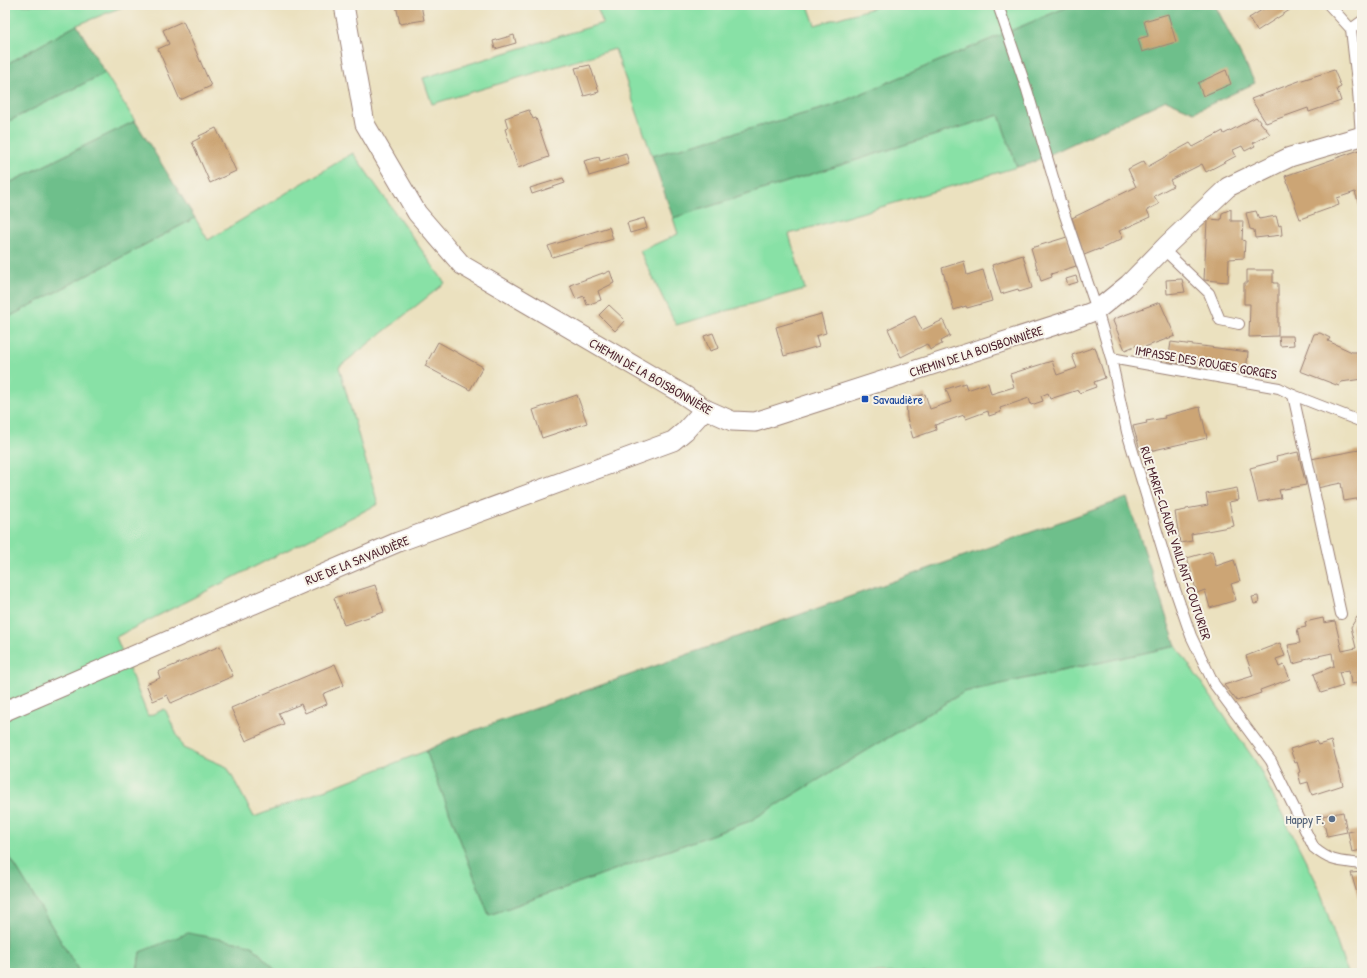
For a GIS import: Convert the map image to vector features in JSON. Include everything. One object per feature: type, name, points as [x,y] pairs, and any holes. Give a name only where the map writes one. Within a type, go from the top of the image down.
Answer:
[{"type":"street","name":"CHEMIN DE LA BOISBONNIÈRE","points":[[344,5],[365,124],[417,213],[462,264],[705,409],[732,421],[755,422],[1063,323],[1097,310],[1129,284],[1163,249],[1228,187],[1290,157],[1362,136]]},
{"type":"street","name":"RUE DE LA SAVAUDIÈRE","points":[[5,711],[398,542],[673,441],[696,420],[705,409]]},
{"type":"lane","name":"RUE MARIE-CLAUDE VAILLANT-COUTURIER","points":[[998,5],[1027,90],[1060,201],[1097,310],[1111,358],[1127,432],[1172,581],[1191,636],[1214,684],[1271,761],[1314,848],[1333,861],[1362,864]]},
{"type":"lane","points":[[1329,5],[1351,29],[1362,136]]},
{"type":"lane","points":[[1351,29],[1362,21]]},
{"type":"lane","points":[[1163,249],[1209,293],[1220,320],[1239,324]]},
{"type":"lane","name":"IMPASSE DES ROUGES GORGES","points":[[1111,358],[1279,388],[1362,422]]},
{"type":"lane","points":[[1293,395],[1341,614]]},
{"type":"green space","points":[[5,5],[127,5],[77,25],[5,65]]},
{"type":"green space","points":[[596,5],[808,5],[815,25],[883,5],[1072,5],[832,106],[652,156],[615,49],[432,104],[423,78],[603,23]]},
{"type":"green space","points":[[1072,5],[1215,5],[1255,83],[1194,112],[1166,100],[1029,164],[1017,167],[999,115],[673,218],[652,156],[832,106]]},
{"type":"green space","points":[[77,25],[105,73],[5,123],[5,65]]},
{"type":"green space","points":[[105,73],[135,121],[5,185],[5,123]]},
{"type":"green space","points":[[999,115],[1017,167],[789,234],[805,289],[676,325],[640,251],[678,234],[673,218]]},
{"type":"green space","points":[[135,121],[195,218],[5,319],[5,185]]},
{"type":"green space","points":[[353,153],[445,283],[339,367],[378,504],[116,637],[148,716],[165,709],[183,748],[227,767],[254,817],[426,751],[489,915],[750,821],[964,692],[1176,646],[1256,762],[1318,885],[1347,973],[278,973],[251,945],[140,952],[137,973],[80,973],[5,849],[5,319],[195,218],[208,240]]},
{"type":"green space","points":[[1127,498],[1176,646],[964,692],[750,821],[489,915],[426,751],[450,739]]},
{"type":"green space","points":[[5,849],[80,973],[5,973]]},
{"type":"green space","points":[[188,933],[251,945],[278,973],[137,973],[140,952]]},
{"type":"building","points":[[396,5],[421,5],[424,20],[400,24]]},
{"type":"building","points":[[1270,5],[1296,6],[1257,31],[1249,18]]},
{"type":"building","points":[[1168,14],[1176,42],[1142,52],[1138,39],[1148,36],[1144,21]]},
{"type":"building","points":[[183,21],[211,86],[180,100],[158,49],[169,44],[163,30]]},
{"type":"building","points":[[514,35],[516,43],[495,49],[493,41]]},
{"type":"building","points":[[590,65],[599,92],[584,96],[575,68]]},
{"type":"building","points":[[1226,70],[1231,84],[1203,96],[1198,83]]},
{"type":"building","points":[[1334,70],[1341,87],[1337,89],[1341,101],[1309,112],[1308,108],[1266,123],[1251,99],[1299,81]]},
{"type":"building","points":[[529,110],[533,119],[536,118],[549,157],[518,168],[505,129],[508,128],[505,118]]},
{"type":"building","points":[[1256,117],[1270,134],[1253,143],[1255,146],[1245,151],[1242,146],[1233,150],[1236,156],[1206,172],[1202,164],[1170,180],[1173,186],[1154,196],[1159,204],[1147,210],[1150,217],[1119,231],[1123,238],[1099,250],[1084,255],[1072,218],[1136,187],[1128,169],[1144,161],[1147,167],[1190,143],[1193,147],[1223,131],[1224,134]]},
{"type":"building","points":[[216,128],[236,171],[210,183],[192,142],[200,138],[199,136]]},
{"type":"building","points":[[1362,149],[1362,214],[1355,192],[1337,198],[1339,205],[1300,219],[1285,176]]},
{"type":"building","points":[[626,153],[629,164],[589,176],[584,161],[599,157],[600,161]]},
{"type":"building","points":[[563,178],[565,183],[532,194],[530,188]]},
{"type":"building","points":[[1231,209],[1231,221],[1243,221],[1242,240],[1245,241],[1244,258],[1229,259],[1228,282],[1204,280],[1207,221],[1209,219],[1221,220],[1222,213]]},
{"type":"building","points":[[1256,211],[1259,219],[1276,216],[1279,226],[1281,225],[1282,235],[1255,238],[1254,230],[1250,229],[1246,213]]},
{"type":"building","points":[[644,218],[647,228],[630,233],[627,223]]},
{"type":"building","points":[[609,227],[613,239],[552,257],[548,246]]},
{"type":"building","points":[[1067,237],[1076,266],[1051,274],[1052,277],[1041,281],[1031,248]]},
{"type":"building","points":[[1023,255],[1032,288],[1019,292],[1018,289],[1001,294],[992,265]]},
{"type":"building","points":[[964,261],[967,275],[983,270],[992,301],[954,310],[942,268]]},
{"type":"building","points":[[1247,270],[1273,270],[1273,283],[1278,283],[1278,336],[1249,337],[1250,304],[1244,304],[1244,283],[1247,283]]},
{"type":"building","points":[[610,271],[614,283],[598,291],[601,300],[587,305],[584,296],[576,299],[570,285]]},
{"type":"building","points":[[1076,276],[1078,282],[1068,285],[1066,279]]},
{"type":"building","points":[[1182,279],[1185,292],[1167,294],[1166,280]]},
{"type":"building","points":[[1160,302],[1175,336],[1139,349],[1137,345],[1125,350],[1113,321],[1114,319]]},
{"type":"building","points":[[609,305],[625,320],[615,331],[599,315]]},
{"type":"building","points":[[821,314],[826,333],[816,336],[819,346],[784,356],[776,327]]},
{"type":"building","points":[[915,316],[922,330],[943,320],[950,336],[941,341],[942,344],[930,350],[927,344],[901,357],[888,329]]},
{"type":"building","points":[[713,333],[719,348],[710,351],[704,336]]},
{"type":"building","points":[[1320,333],[1330,338],[1328,341],[1352,352],[1362,352],[1362,379],[1341,382],[1339,386],[1300,371],[1314,334]]},
{"type":"building","points":[[1279,336],[1293,336],[1294,345],[1280,346]]},
{"type":"building","points":[[438,342],[483,367],[470,390],[425,366]]},
{"type":"building","points":[[1171,342],[1248,352],[1246,373],[1168,362]]},
{"type":"building","points":[[1095,347],[1105,378],[1094,382],[1096,387],[1079,393],[1078,390],[1050,399],[1048,393],[1041,396],[1043,401],[1031,405],[1029,398],[1000,408],[1001,412],[989,416],[988,411],[966,419],[964,415],[935,425],[936,430],[913,438],[907,418],[906,400],[925,394],[930,409],[951,402],[946,389],[965,383],[967,390],[988,383],[991,394],[1014,387],[1010,374],[1052,361],[1057,375],[1077,368],[1072,355]]},
{"type":"building","points":[[577,395],[587,423],[542,438],[533,410]]},
{"type":"building","points":[[1200,407],[1207,438],[1141,453],[1133,426],[1147,423],[1146,421],[1165,418],[1164,416]]},
{"type":"building","points":[[1359,450],[1362,468],[1362,498],[1344,501],[1341,483],[1317,488],[1311,459]]},
{"type":"building","points":[[1298,452],[1306,485],[1279,490],[1281,498],[1258,502],[1250,468],[1277,461],[1276,457]]},
{"type":"building","points":[[1237,488],[1239,500],[1229,502],[1234,526],[1191,534],[1192,541],[1180,543],[1175,512],[1208,505],[1206,494]]},
{"type":"building","points":[[1212,551],[1216,566],[1234,560],[1240,581],[1231,584],[1236,600],[1210,608],[1205,590],[1197,593],[1187,558]]},
{"type":"building","points":[[375,585],[384,612],[344,625],[334,598]]},
{"type":"building","points":[[1258,596],[1259,603],[1254,604],[1252,597]]},
{"type":"building","points":[[1362,616],[1362,682],[1351,684],[1349,670],[1339,672],[1343,686],[1321,693],[1314,674],[1334,666],[1332,653],[1304,659],[1304,661],[1293,664],[1288,645],[1300,643],[1297,629],[1306,627],[1305,622],[1323,618],[1324,623],[1335,621],[1342,651],[1356,648],[1351,627],[1357,617]]},
{"type":"building","points":[[1280,643],[1285,656],[1276,659],[1279,667],[1284,665],[1290,679],[1260,690],[1261,693],[1237,701],[1224,685],[1253,676],[1246,656]]},
{"type":"building","points":[[220,646],[233,676],[171,703],[167,695],[153,701],[146,684],[160,678],[158,672]]},
{"type":"building","points":[[335,664],[344,685],[323,694],[327,704],[305,713],[301,704],[279,713],[284,724],[246,741],[231,708]]},
{"type":"building","points":[[1316,741],[1318,745],[1331,741],[1343,785],[1312,795],[1308,782],[1301,784],[1297,762],[1295,763],[1290,749]]},
{"type":"building","points":[[1343,812],[1347,832],[1327,836],[1322,816]]},
{"type":"building","points":[[1362,829],[1362,850],[1352,852],[1348,832]]},
{"type":"building","points":[[1362,872],[1362,899],[1359,900],[1351,873]]},
{"type":"place","name":"Savaudière","points":[[865,399]]},
{"type":"place","name":"Happy F.","points":[[1332,819]]}]
